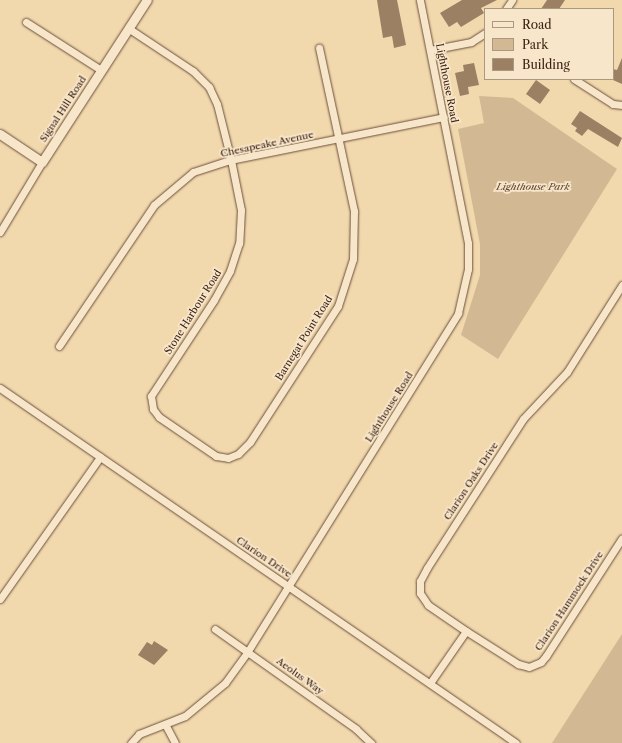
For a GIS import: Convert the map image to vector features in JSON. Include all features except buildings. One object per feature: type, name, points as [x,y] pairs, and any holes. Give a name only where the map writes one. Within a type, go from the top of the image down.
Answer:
[{"type":"street","name":"Signal Hill Road","points":[[0,232],[42,162],[147,0]]},
{"type":"street","name":"Lighthouse Road","points":[[130,743],[139,734],[185,716],[225,683],[248,651],[458,313],[468,269],[468,243],[420,0]]},
{"type":"street","points":[[26,22],[101,70]]},
{"type":"street","name":"Stone Harbour Road","points":[[128,28],[193,71],[209,88],[217,104],[232,160],[241,210],[240,243],[230,271],[214,300],[151,396],[153,409],[159,417],[216,456],[228,458],[238,454],[250,442]]},
{"type":"street","points":[[430,50],[471,42],[484,34]]},
{"type":"street","name":"Barnegat Point Road","points":[[250,442],[338,306],[345,285],[356,238],[354,211],[337,140],[319,48]]},
{"type":"street","points":[[576,80],[613,104],[622,105]]},
{"type":"street","name":"Chesapeake Avenue","points":[[59,346],[154,205],[193,172],[232,160],[337,140],[444,117]]},
{"type":"street","points":[[0,134],[42,162]]},
{"type":"street","name":"Clarion Oaks Drive","points":[[466,631],[428,605],[420,593],[420,581],[523,419],[567,372],[622,285]]},
{"type":"street","name":"Clarion Drive","points":[[0,388],[516,743]]},
{"type":"street","points":[[0,599],[100,457]]},
{"type":"street","name":"Clarion Hammock Drive","points":[[466,631],[518,664],[529,667],[541,662],[622,538]]},
{"type":"street","name":"Aeolus Way","points":[[215,629],[356,729],[370,743]]},
{"type":"street","points":[[430,683],[466,631]]},
{"type":"street","points":[[165,724],[175,743]]},
{"type":"green space","name":"Lighthouse Park","points":[[479,96],[513,98],[617,169],[498,359],[461,335],[480,275],[480,244],[458,129],[484,123]]},
{"type":"green space","points":[[622,634],[622,743],[552,743]]}]
